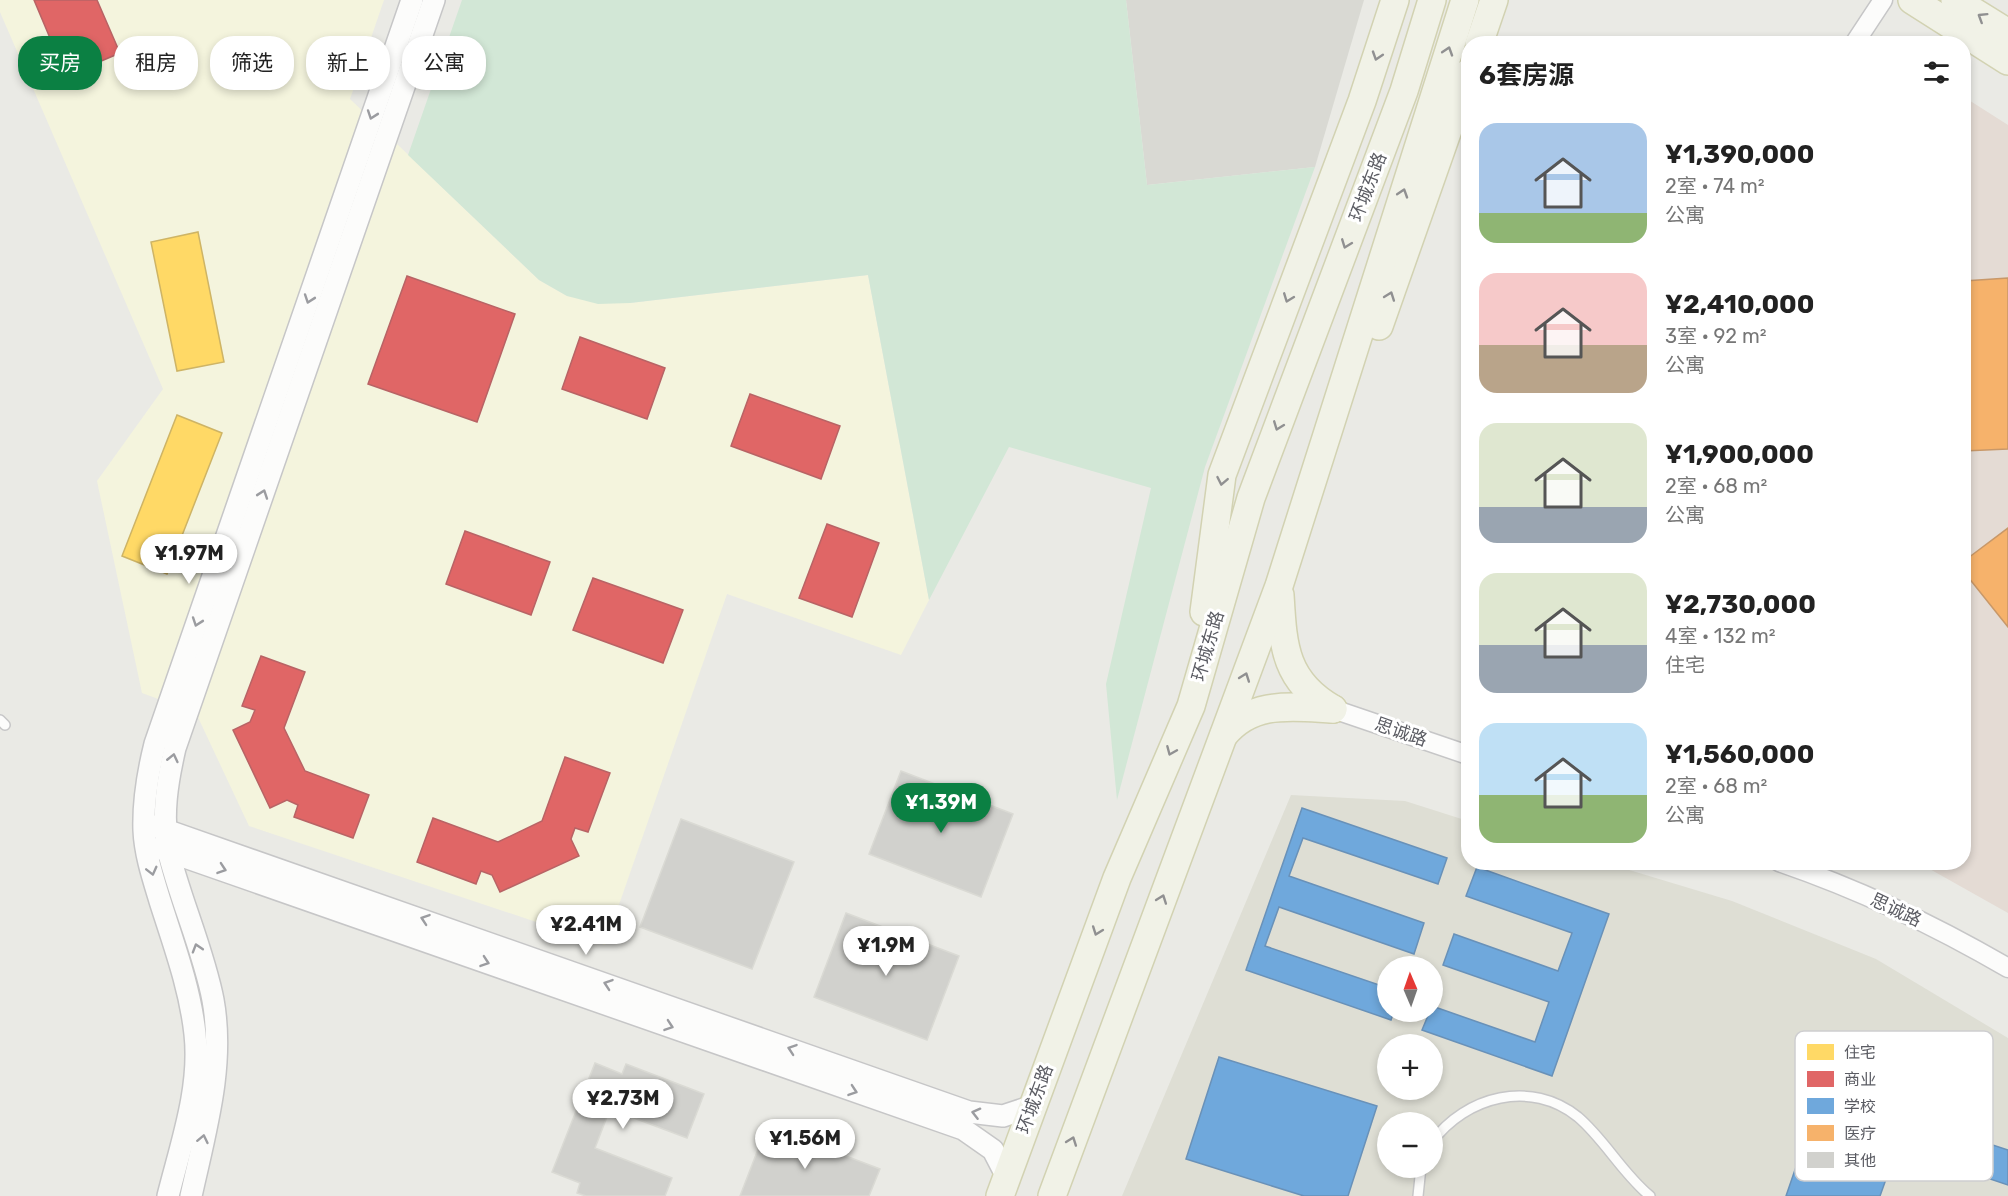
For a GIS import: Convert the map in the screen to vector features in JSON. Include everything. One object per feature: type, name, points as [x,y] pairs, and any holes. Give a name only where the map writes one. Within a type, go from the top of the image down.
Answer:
[{"type":"main road","points":[[1191,706],[1222,475],[1362,102],[1395,0]]},
{"type":"main road","name":"环城东路","points":[[1003,1186],[1117,878],[1191,706],[1251,498],[1404,91],[1432,0]]},
{"type":"main road","name":"环城东路","points":[[1052,1196],[1279,586],[1465,0]]},
{"type":"main road","points":[[1482,36],[1494,0]]},
{"type":"main road","points":[[1912,0],[1969,36]]},
{"type":"main road","points":[[1955,0],[2008,33]]},
{"type":"main road","points":[[1971,37],[2008,61]]},
{"type":"main road","points":[[1333,709],[1304,686],[1290,664],[1283,639],[1279,586],[1309,521],[1461,93]]},
{"type":"main road","points":[[1223,736],[1240,719],[1261,709],[1279,706],[1333,709]]},
{"type":"street","points":[[168,1196],[190,1105],[195,1071],[195,1036],[190,998],[150,869],[152,832],[145,785],[155,744],[412,0]]},
{"type":"street","points":[[152,832],[166,789],[175,748],[434,0]]},
{"type":"street","points":[[1859,36],[1883,0]]},
{"type":"street","name":"思诚路","points":[[1333,709],[1461,753]]},
{"type":"street","points":[[152,832],[168,850],[213,1000],[216,1041],[215,1079],[191,1196]]},
{"type":"street","points":[[152,832],[969,1112],[1003,1116],[1033,1106]]},
{"type":"street","points":[[168,850],[963,1129],[993,1150],[1003,1186]]},
{"type":"street","name":"思诚路","points":[[1798,870],[1915,919],[2008,968]]},
{"type":"lane","points":[[1443,1127],[1462,1111],[1484,1100],[1509,1095],[1533,1097],[1557,1104],[1578,1117],[1619,1167],[1650,1196]]},
{"type":"lane","points":[[1418,1196],[1420,1178]]},
{"type":"shaded area","points":[[0,0],[384,0],[372,36],[306,36],[306,90],[353,90],[350,99],[539,280],[567,296],[630,303],[868,275],[929,600],[901,655],[727,594],[605,945],[249,826],[196,713],[142,693],[97,481],[163,389],[34,90],[102,90],[102,36],[18,36],[18,54],[0,12]]},
{"type":"shaded area","points":[[462,0],[1126,0],[1147,185],[1315,167],[1205,467],[1117,800],[1106,684],[1151,488],[1009,447],[929,600],[868,275],[630,303],[598,304],[567,296],[539,280],[408,155],[431,90],[486,90],[486,36],[449,36]]},
{"type":"shaded area","points":[[1126,0],[1364,0],[1315,167],[1147,185]]},
{"type":"shaded area","points":[[1971,101],[2008,125],[2008,913],[1931,870],[1971,870]]},
{"type":"shaded area","points":[[1291,795],[1405,801],[1461,819],[1461,870],[1629,870],[1732,901],[1876,959],[2008,1038],[2008,1196],[1122,1196]]},
{"type":"building: 住宅","points":[[198,232],[224,362],[177,371],[151,242]]},
{"type":"building: 住宅","points":[[177,415],[222,433],[167,574],[122,556]]},
{"type":"building: 商业","points":[[34,0],[97,0],[114,39],[114,56],[102,61],[102,36],[49,36]]},
{"type":"building: 商业","points":[[407,276],[515,314],[477,422],[368,384]]},
{"type":"building: 商业","points":[[580,337],[665,368],[647,419],[562,389]]},
{"type":"building: 商业","points":[[750,394],[840,426],[821,479],[731,446]]},
{"type":"building: 商业","points":[[827,524],[879,543],[852,617],[799,598]]},
{"type":"building: 商业","points":[[465,531],[550,562],[531,615],[446,584]]},
{"type":"building: 商业","points":[[593,578],[683,610],[663,663],[573,630]]},
{"type":"building: 商业","points":[[261,656],[305,672],[284,728],[305,771],[369,795],[353,838],[294,817],[298,805],[287,800],[270,808],[233,730],[250,722],[255,710],[242,706]]},
{"type":"building: 商业","points":[[565,757],[610,773],[588,832],[575,828],[571,839],[579,856],[500,892],[492,875],[481,871],[476,884],[417,862],[433,818],[498,842],[542,821]]},
{"type":"building: 学校","points":[[1302,808],[1447,858],[1438,884],[1303,838],[1289,876],[1424,923],[1414,954],[1279,907],[1265,946],[1377,984],[1377,1015],[1246,970]]},
{"type":"building: 学校","points":[[1476,870],[1485,870],[1609,914],[1552,1076],[1443,1037],[1443,1034],[1433,1034],[1422,1030],[1425,1022],[1443,1022],[1443,1010],[1535,1042],[1549,1002],[1443,965],[1454,934],[1558,971],[1572,933],[1466,896]]},
{"type":"building: 学校","points":[[1219,1057],[1377,1106],[1348,1196],[1304,1196],[1186,1159]]},
{"type":"building: 学校","points":[[1993,1145],[2008,1150],[2008,1185],[1993,1180]]},
{"type":"building: 学校","points":[[1795,1170],[1795,1181],[1885,1181],[1880,1196],[1786,1196]]},
{"type":"building: 医疗","points":[[2008,278],[2008,449],[1971,451],[1971,281]]},
{"type":"building: 医疗","points":[[2008,528],[2008,627],[1971,581],[1971,556]]},
{"type":"building: 其他","points":[[901,771],[1013,814],[981,897],[869,854]]},
{"type":"building: 其他","points":[[681,819],[794,862],[752,969],[640,927]]},
{"type":"building: 其他","points":[[846,913],[959,956],[927,1040],[814,997]]},
{"type":"building: 其他","points":[[595,1063],[622,1074],[626,1064],[704,1094],[687,1138],[610,1109],[595,1148],[672,1178],[665,1196],[586,1196],[577,1193],[580,1183],[552,1172]]},
{"type":"building: 其他","points":[[767,1126],[880,1169],[869,1196],[740,1196]]}]
